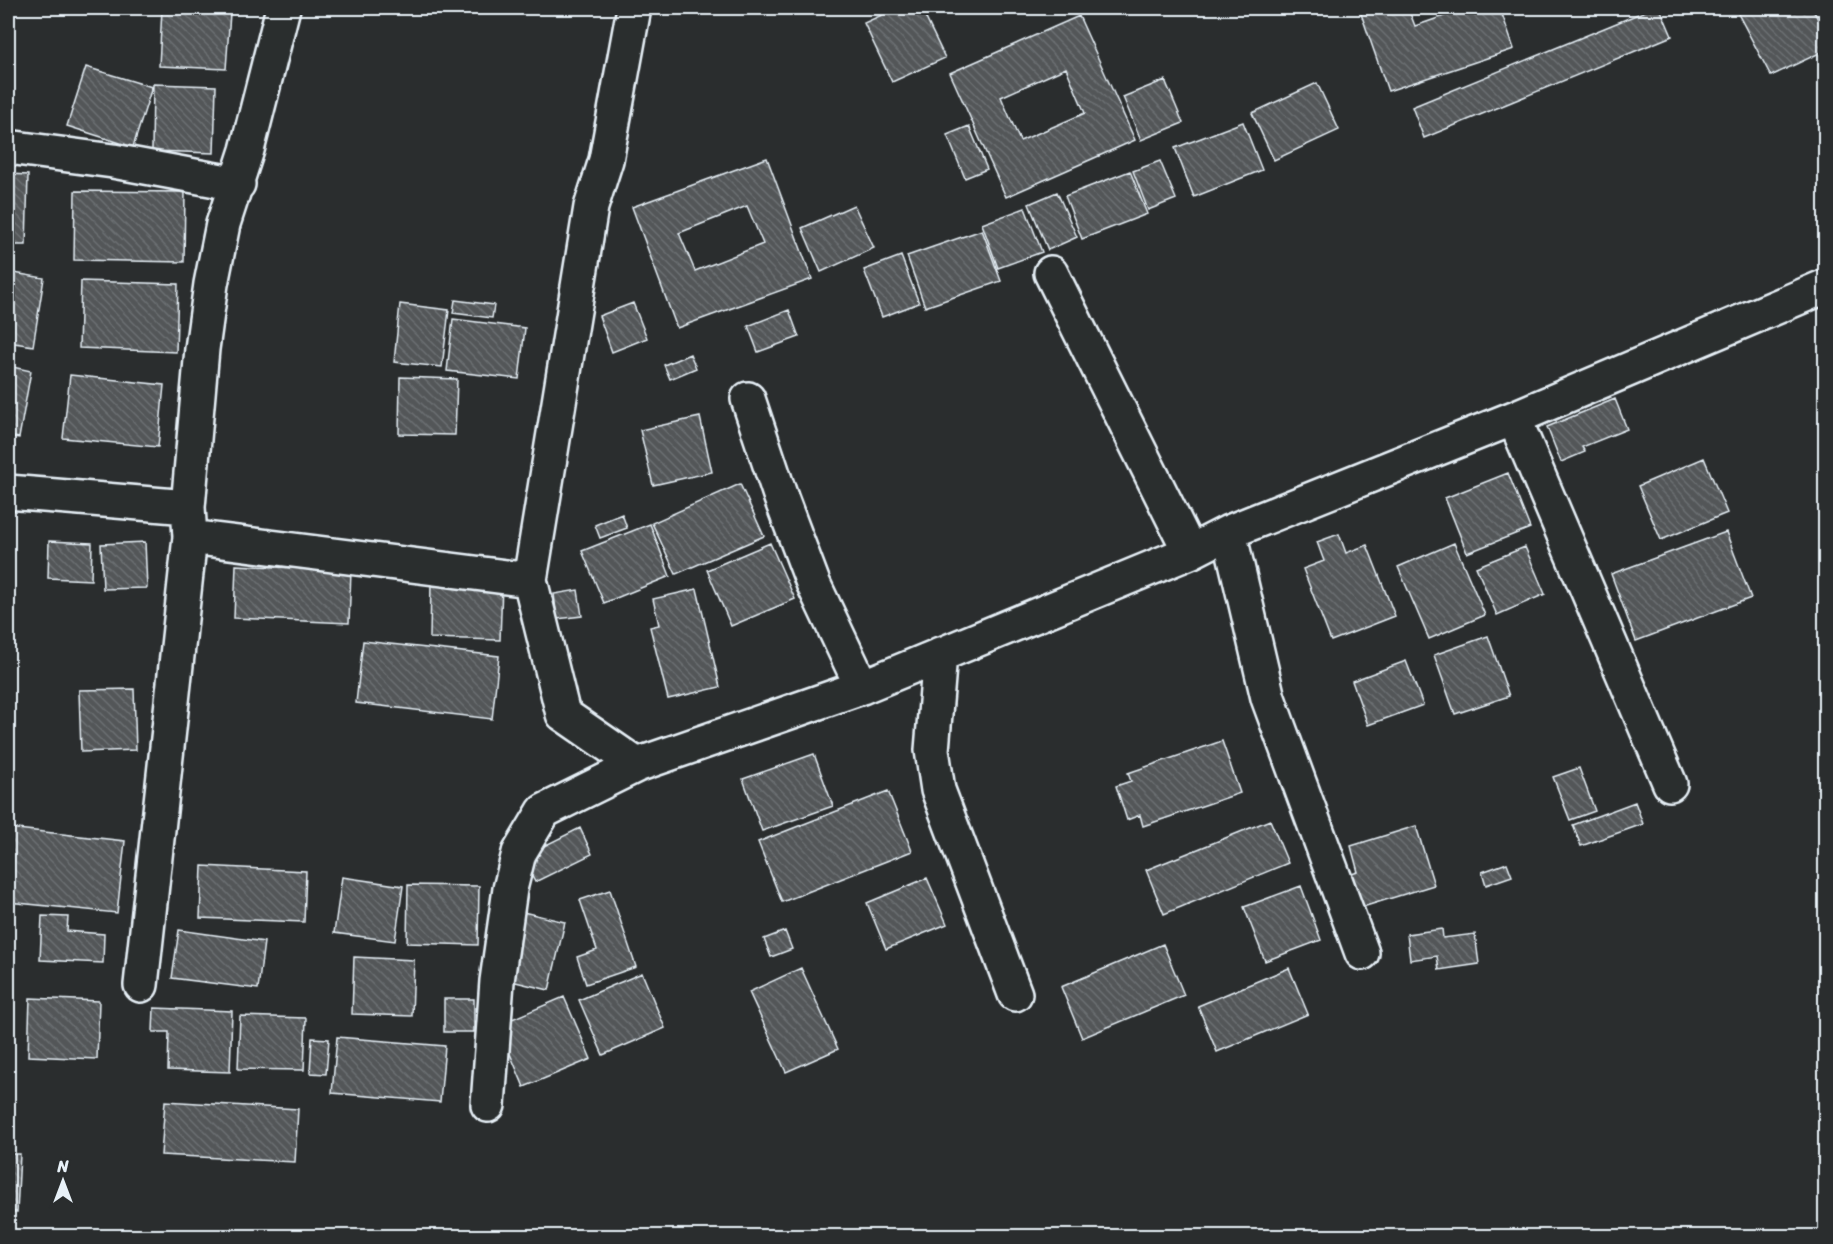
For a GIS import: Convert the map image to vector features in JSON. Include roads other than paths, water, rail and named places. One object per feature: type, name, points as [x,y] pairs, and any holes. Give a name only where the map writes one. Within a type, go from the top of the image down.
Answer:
[{"type":"street","points":[[141,986],[189,522],[202,349],[211,284],[224,224],[237,184],[284,8]]},
{"type":"street","points":[[634,8],[606,160],[591,207],[530,580],[563,714],[637,765]]},
{"type":"street","points":[[8,147],[113,161],[237,184]]},
{"type":"street","points":[[1051,273],[1191,552]]},
{"type":"street","points":[[488,1105],[497,981],[510,889],[519,853],[544,812],[637,765],[862,687],[1191,552],[1229,532],[1515,418],[1826,286]]},
{"type":"street","points":[[748,399],[781,498],[813,583],[862,687]]},
{"type":"street","points":[[1515,418],[1670,784]]},
{"type":"street","points":[[8,492],[530,580]]},
{"type":"street","points":[[1229,532],[1268,698],[1362,953]]},
{"type":"street","points":[[940,654],[932,750],[938,790],[1015,994]]}]
